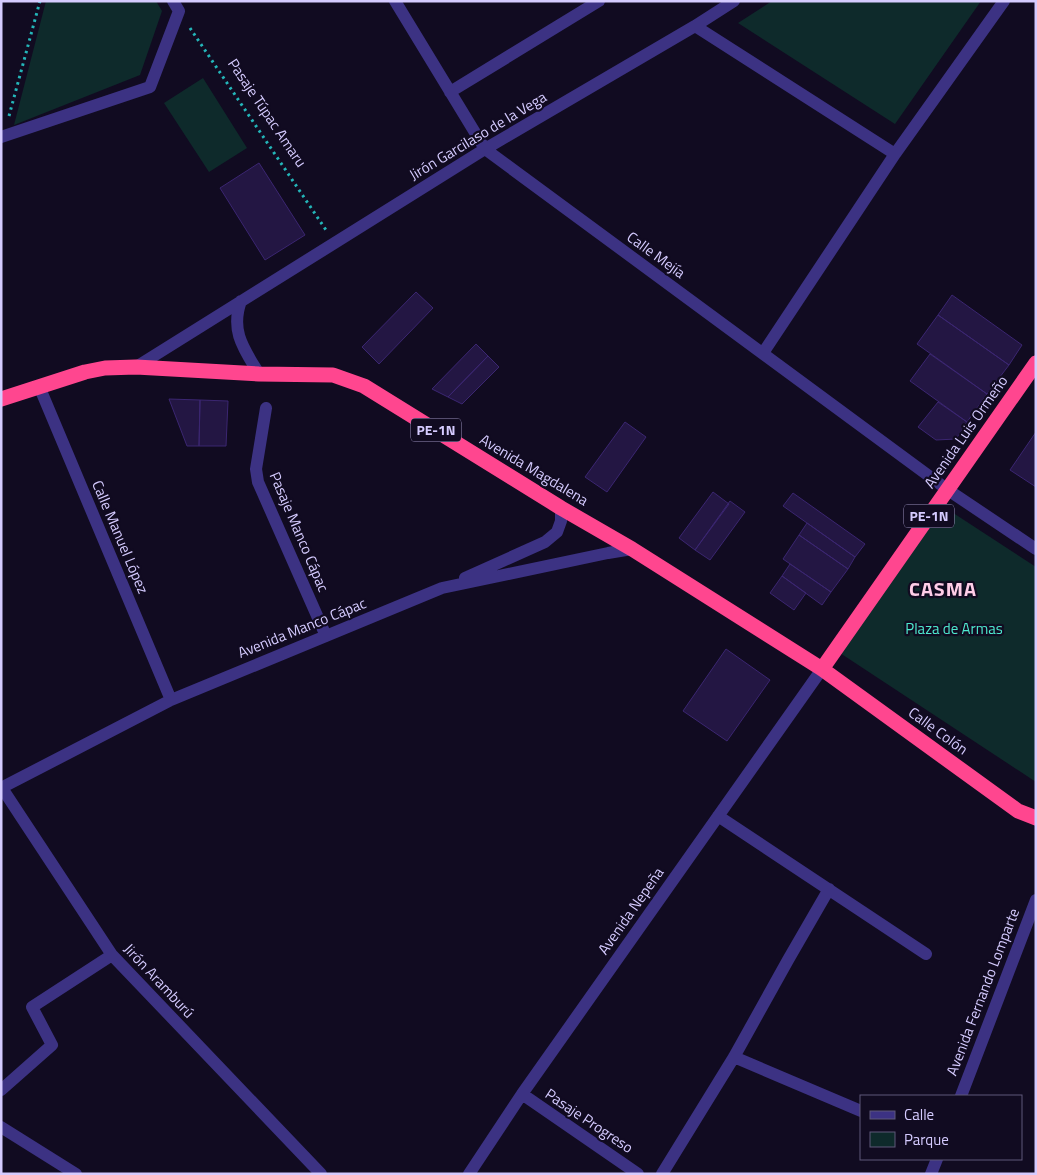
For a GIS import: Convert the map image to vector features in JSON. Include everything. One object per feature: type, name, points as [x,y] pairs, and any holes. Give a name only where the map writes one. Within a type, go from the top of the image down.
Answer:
[{"type":"highway","name":"Avenida Luis Ormeño","points":[[822,669],[1036,363]]},
{"type":"highway","name":"Avenida Magdalena","points":[[1,399],[85,372],[105,368],[136,367],[259,374],[333,375],[364,386],[561,508],[632,549],[822,669]]},
{"type":"highway","name":"Calle Colón","points":[[822,669],[1018,811],[1036,818]]},
{"type":"street","name":"Calle Mejía","points":[[395,1],[485,149],[948,490],[1036,549]]},
{"type":"street","points":[[450,92],[599,1]]},
{"type":"street","name":"Jirón Garcilaso de la Vega","points":[[136,367],[485,149],[734,1]]},
{"type":"street","points":[[763,353],[895,154],[1004,1]]},
{"type":"street","points":[[2,137],[150,87],[176,6]]},
{"type":"street","points":[[694,26],[895,154]]},
{"type":"street","points":[[241,301],[236,322],[238,334],[259,374]]},
{"type":"street","name":"Calle Manuel López","points":[[39,386],[172,700]]},
{"type":"street","name":"Pasaje Manco Cápac","points":[[266,408],[256,468],[258,482],[326,636]]},
{"type":"street","points":[[442,588],[545,542],[557,532],[561,521],[561,508]]},
{"type":"street","name":"Avenida Manco Cápac","points":[[2,788],[172,700],[442,588],[632,549]]},
{"type":"street","name":"Avenida Nepeña","points":[[469,1174],[522,1094],[822,669]]},
{"type":"street","name":"Jirón Aramburú","points":[[2,788],[112,955],[321,1174]]},
{"type":"street","points":[[718,816],[926,954]]},
{"type":"street","points":[[662,1174],[734,1057],[829,889]]},
{"type":"street","name":"Avenida Fernando Lomparte","points":[[961,1095],[1036,900]]},
{"type":"street","points":[[1,1090],[52,1045],[32,1007],[112,955]]},
{"type":"street","points":[[734,1057],[860,1111]]},
{"type":"street","name":"Pasaje Progreso","points":[[522,1094],[638,1174]]},
{"type":"street","points":[[1,1126],[76,1174]]},
{"type":"street","points":[[931,1174],[937,1160]]},
{"type":"path","points":[[2,137],[40,1]]},
{"type":"path","name":"Pasaje Túpac Amaru","points":[[176,6],[334,243]]},
{"type":"green space","points":[[46,1],[156,1],[162,11],[140,75],[14,125]]},
{"type":"green space","points":[[772,1],[981,1],[895,124],[738,23]]},
{"type":"green space","points":[[203,78],[247,148],[209,172],[164,103]]},
{"type":"green space","name":"Plaza de Armas","points":[[941,505],[1036,567],[1036,782],[840,653]]},
{"type":"building","points":[[259,163],[305,235],[265,260],[220,188]]},
{"type":"building","points":[[416,292],[433,308],[379,364],[362,347]]},
{"type":"building","points":[[952,295],[1022,345],[1009,365],[938,315]]},
{"type":"building","points":[[938,315],[1009,365],[987,394],[917,344]]},
{"type":"building","points":[[476,344],[488,356],[448,397],[432,389]]},
{"type":"building","points":[[930,354],[987,394],[967,422],[910,381]]},
{"type":"building","points":[[488,356],[499,367],[462,404],[448,397]]},
{"type":"building","points":[[169,399],[200,400],[199,446],[187,446]]},
{"type":"building","points":[[200,400],[228,401],[226,446],[199,446]]},
{"type":"building","points":[[938,402],[967,422],[956,439],[936,440],[918,427]]},
{"type":"building","points":[[625,422],[646,437],[607,492],[585,477]]},
{"type":"building","points":[[1036,432],[1036,487],[1010,470]]},
{"type":"building","points":[[713,492],[729,504],[695,550],[679,538]]},
{"type":"building","points":[[793,493],[865,544],[855,557],[783,506]]},
{"type":"building","points":[[730,501],[745,512],[710,560],[695,550]]},
{"type":"building","points":[[807,523],[855,557],[848,569],[799,535]]},
{"type":"building","points":[[799,535],[848,569],[831,592],[783,559]]},
{"type":"building","points":[[790,564],[831,592],[822,605],[782,576]]},
{"type":"building","points":[[782,576],[806,593],[794,610],[770,593]]},
{"type":"building","points":[[726,649],[770,680],[727,741],[683,711]]},
{"type":"district","name":"CASMA","points":[[943,589]]}]
